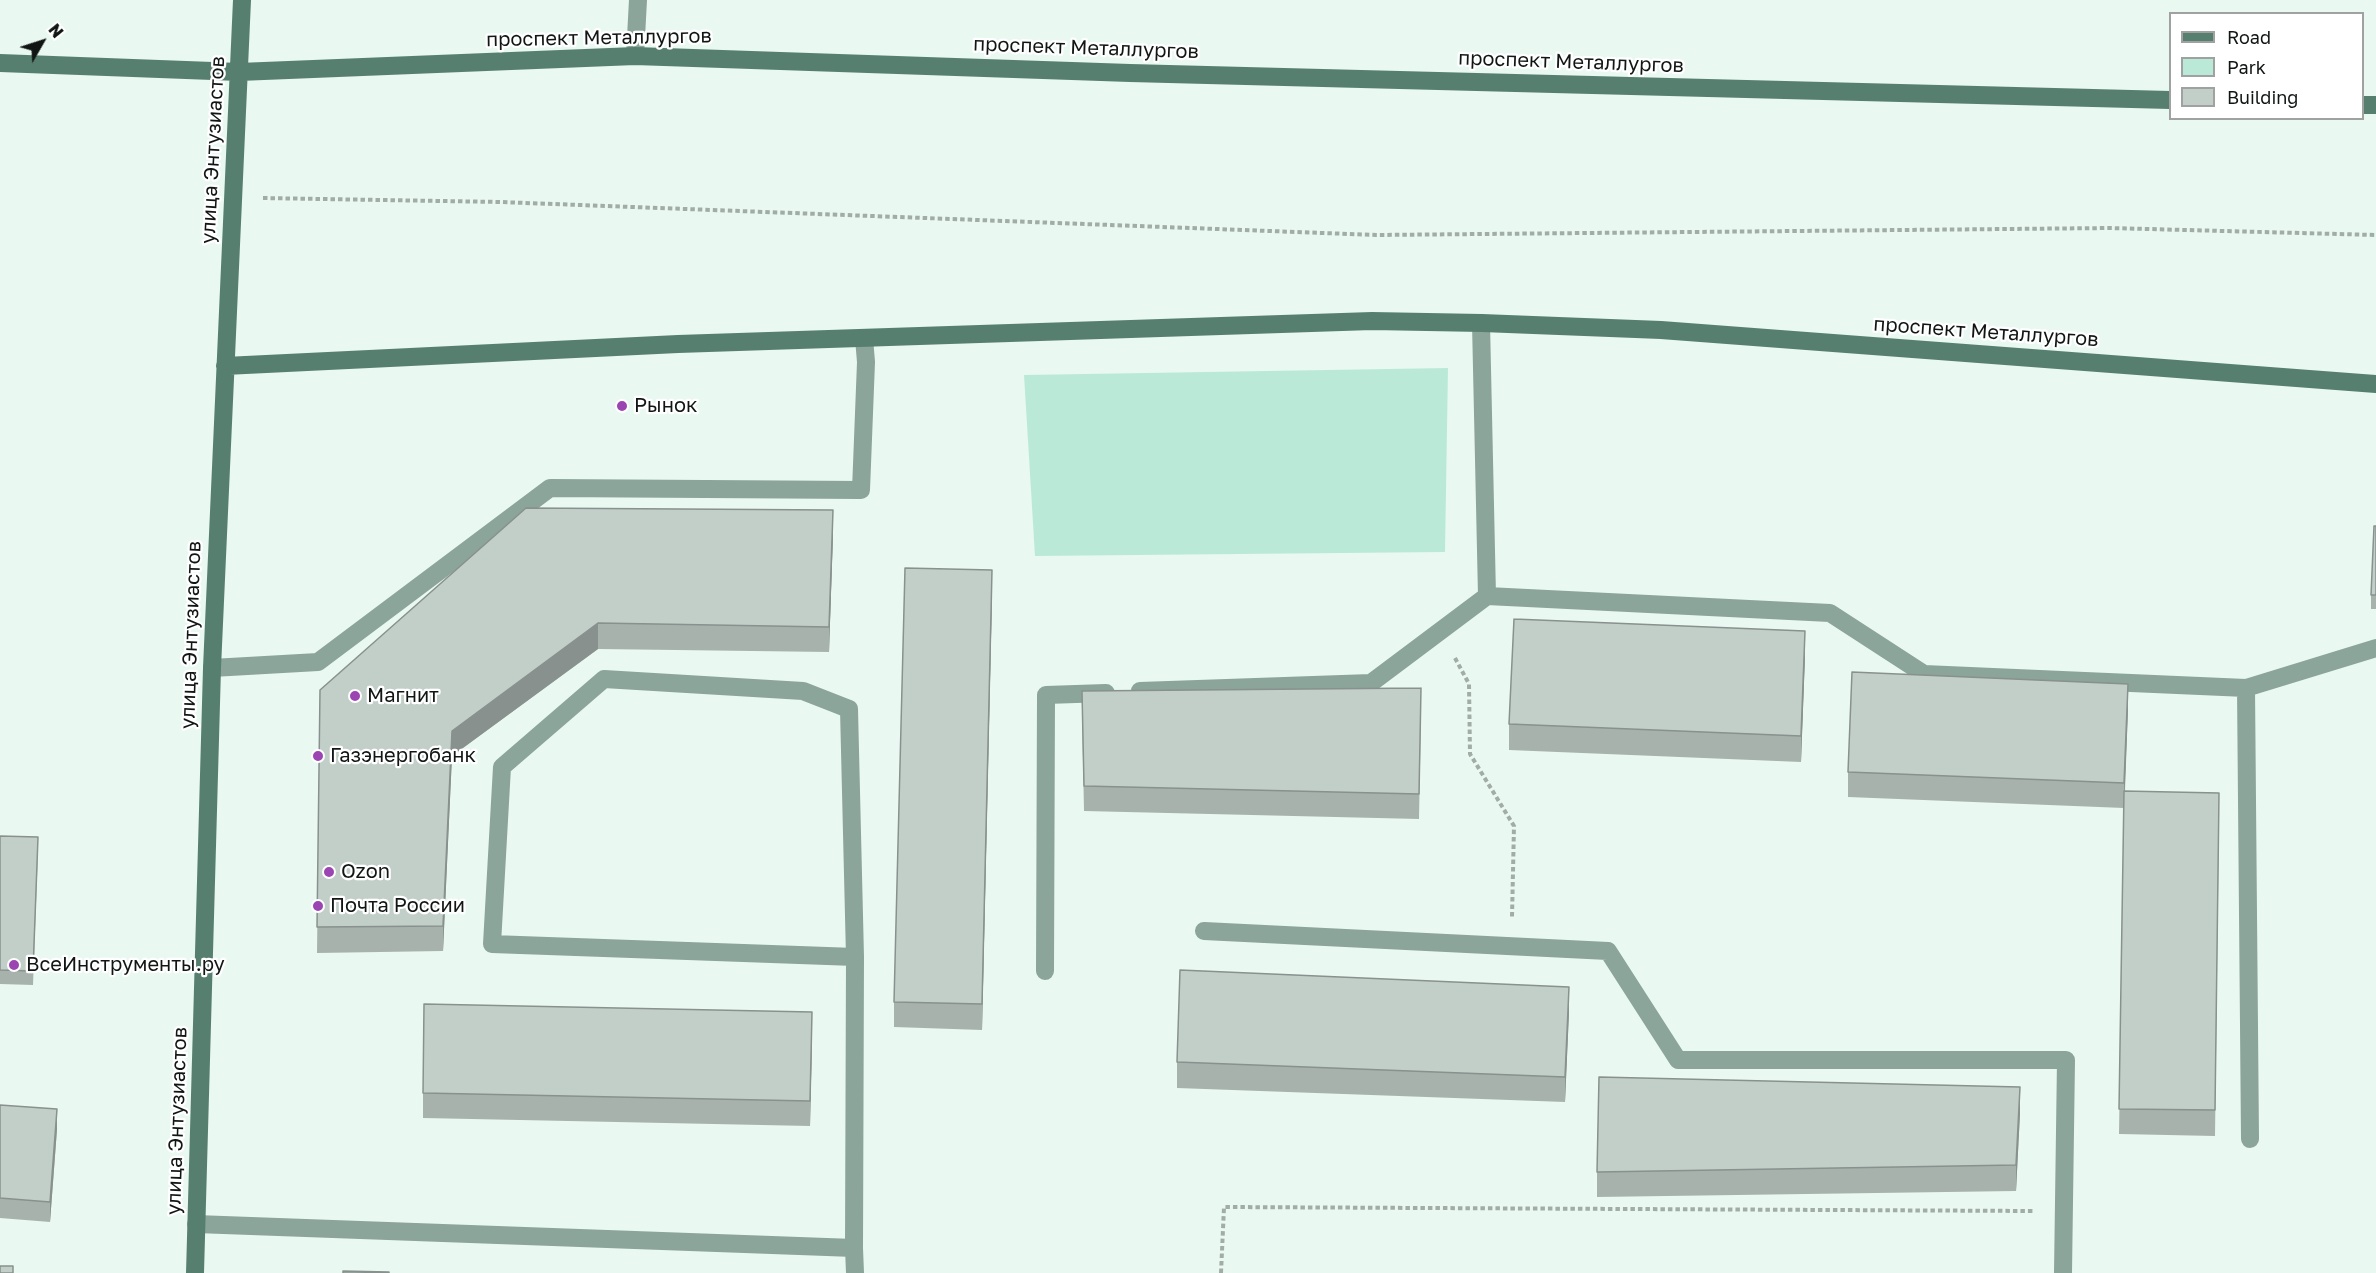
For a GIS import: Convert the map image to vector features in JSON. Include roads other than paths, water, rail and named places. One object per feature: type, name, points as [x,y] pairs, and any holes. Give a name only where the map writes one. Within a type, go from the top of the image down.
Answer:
[{"type":"street","name":"улица Энтузиастов","points":[[195,1273],[212,668],[242,0]]},
{"type":"street","points":[[635,56],[638,0]]},
{"type":"street","name":"проспект Металлургов","points":[[0,63],[239,72],[635,56],[1130,73],[2169,100]]},
{"type":"street","name":"проспект Металлургов","points":[[225,366],[678,344],[1372,321],[1661,330],[2376,384]]},
{"type":"street","points":[[1481,323],[1487,596]]},
{"type":"street","points":[[212,668],[318,662],[550,488],[861,490],[866,362],[864,338]]},
{"type":"street","points":[[1045,971],[1046,695],[1371,683],[1487,596],[1830,613],[1924,674],[2247,688],[2376,648]]},
{"type":"street","points":[[855,957],[492,944],[502,767],[604,679],[803,691],[849,709],[855,957],[855,1273]]},
{"type":"street","points":[[2247,688],[2250,1139]]},
{"type":"street","points":[[1204,931],[1608,951],[1678,1060],[2066,1060],[2063,1273]]},
{"type":"street","points":[[196,1224],[854,1248]]},
{"type":"place","name":"Рынок","points":[[622,406]]},
{"type":"place","name":"Магнит","points":[[355,696]]},
{"type":"place","name":"Газэнергобанк","points":[[318,756]]},
{"type":"place","name":"Ozon","points":[[329,872]]},
{"type":"place","name":"Почта России","points":[[318,906]]},
{"type":"place","name":"ВсеИнструменты.ру","points":[[14,965]]}]
